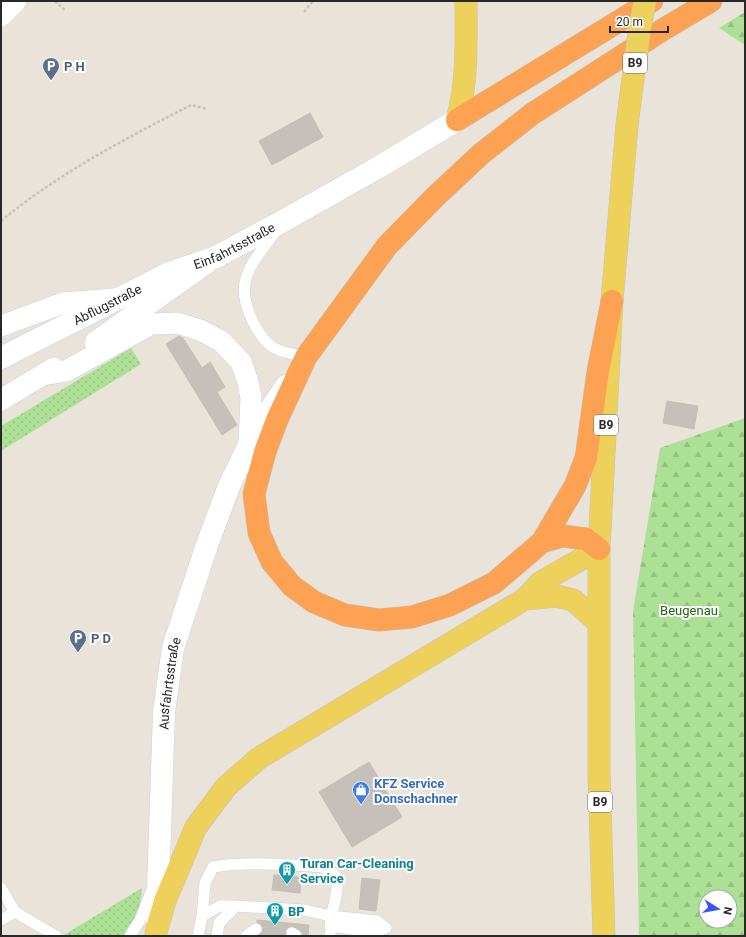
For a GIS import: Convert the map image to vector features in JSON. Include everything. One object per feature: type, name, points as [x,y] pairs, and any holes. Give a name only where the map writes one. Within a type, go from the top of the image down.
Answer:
[{"type":"highway","points":[[457,120],[652,1]]},
{"type":"highway","points":[[612,301],[598,371],[586,458],[575,486],[542,542],[494,583],[450,605],[412,617],[379,620],[345,615],[314,602],[292,586],[272,562],[258,533],[254,494],[265,452],[277,420],[306,356],[387,246],[435,196],[481,154],[532,114],[664,29],[711,1]]},
{"type":"highway","points":[[542,542],[563,536],[586,539],[599,549]]},
{"type":"main road","points":[[457,120],[462,101],[466,69],[466,1]]},
{"type":"main road","name":"B9","points":[[604,936],[599,774],[599,549],[612,301],[627,125],[639,33],[645,1]]},
{"type":"main road","points":[[156,934],[166,902],[196,827],[226,787],[259,758],[525,599],[541,582],[599,549]]},
{"type":"main road","points":[[525,599],[556,596],[573,600],[598,622]]},
{"type":"street","points":[[1,16],[16,1]]},
{"type":"street","name":"Einfahrtsstraße","points":[[1,400],[107,334],[216,257],[378,167],[457,120]]},
{"type":"street","name":"Abflugstraße","points":[[1,358],[167,274],[216,257]]},
{"type":"street","points":[[1,326],[63,303],[115,299]]},
{"type":"street","points":[[42,375],[66,371],[151,324],[177,323],[200,330],[221,341],[241,362],[248,382],[251,398],[249,445]]},
{"type":"street","name":"Ausfahrtsstraße","points":[[156,934],[164,712],[173,648],[207,544],[230,486],[249,445],[268,413],[306,356]]},
{"type":"lane","points":[[283,221],[250,268],[245,283],[245,298],[248,312],[262,336],[271,346],[283,352],[306,356]]},
{"type":"lane","points":[[198,936],[202,916],[205,883],[213,867],[239,863],[323,867],[331,871],[337,880],[330,926],[304,910],[220,906],[202,916]]},
{"type":"lane","points":[[130,936],[140,920],[158,870]]},
{"type":"lane","points":[[1,888],[15,912],[56,936]]},
{"type":"lane","points":[[217,936],[219,923],[236,906]]},
{"type":"lane","points":[[1,920],[15,912]]},
{"type":"lane","points":[[246,936],[256,929]]},
{"type":"path","points":[[55,1],[65,10]]},
{"type":"path","points":[[304,12],[313,1]]},
{"type":"path","points":[[1,221],[38,192],[96,156],[191,105],[207,109]]},
{"type":"green space","points":[[745,12],[745,45],[719,28]]},
{"type":"green space","points":[[131,348],[141,364],[1,451],[1,426]]},
{"type":"green space","name":"Beugenau","points":[[745,418],[745,936],[639,936],[633,611],[660,448]]},
{"type":"green space","points":[[142,888],[137,936],[62,936]]},
{"type":"building","points":[[310,113],[323,137],[272,165],[259,141]]},
{"type":"building","points":[[179,336],[183,338],[202,368],[210,362],[225,387],[217,392],[237,425],[222,435],[166,344]]},
{"type":"building","points":[[667,401],[698,406],[694,429],[663,423]]},
{"type":"building","name":"KFZ Service Donschachner","points":[[369,762],[402,817],[352,847],[319,792]]},
{"type":"building","name":"Turan Car-Cleaning Service","points":[[274,875],[301,877],[300,893],[272,890]]},
{"type":"building","points":[[362,878],[380,880],[376,911],[359,909]]},
{"type":"building","name":"BP","points":[[257,920],[309,925],[308,936],[303,936],[300,930],[292,926],[286,929],[286,936],[258,936],[263,929]]},
{"type":"place","name":"P H","points":[[51,81]]},
{"type":"place","name":"P D","points":[[78,653]]},
{"type":"place","name":"KFZ Service Donschachner","points":[[361,805]]},
{"type":"place","name":"Turan Car-Cleaning Service","points":[[287,885]]},
{"type":"place","name":"BP","points":[[275,926]]}]
